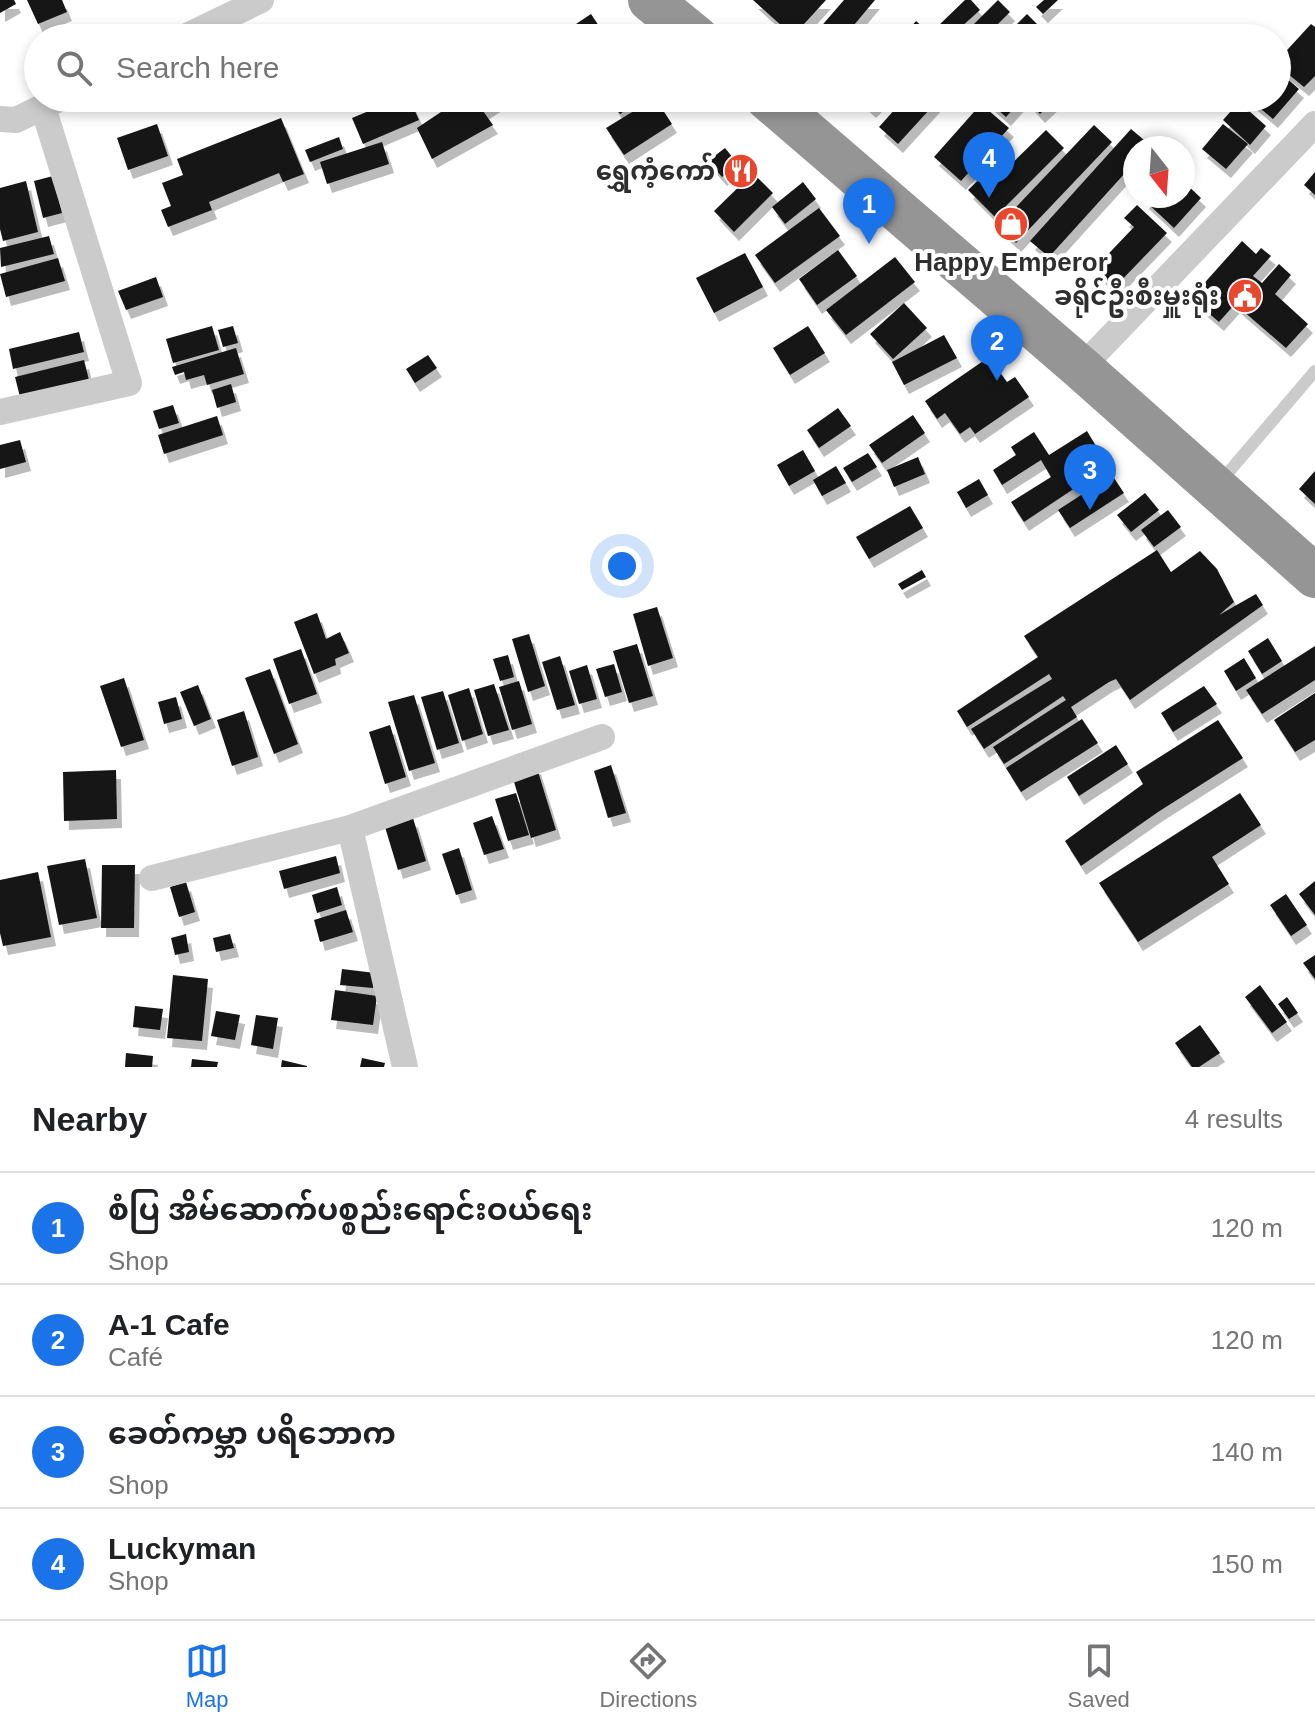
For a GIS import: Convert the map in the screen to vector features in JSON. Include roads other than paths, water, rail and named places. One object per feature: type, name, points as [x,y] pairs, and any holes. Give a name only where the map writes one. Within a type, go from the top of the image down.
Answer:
[{"type":"highway","points":[[650,0],[680,24]]},
{"type":"highway","points":[[783,112],[1081,368],[1315,576]]},
{"type":"street","points":[[212,24],[261,0]]},
{"type":"street","points":[[0,119],[16,120],[32,112]]},
{"type":"street","points":[[0,412],[129,383],[55,112]]},
{"type":"street","points":[[1081,368],[1315,124]]},
{"type":"street","points":[[152,878],[350,828],[602,737]]},
{"type":"street","points":[[350,828],[405,1067]]},
{"type":"lane","points":[[1214,488],[1315,371]]},
{"type":"place","name":"ရွှေကံ့ကော်","points":[[741,171]]},
{"type":"place","name":"Luckyman","points":[[989,198]]},
{"type":"place","name":"Happy Emperor","points":[[1011,224]]},
{"type":"place","name":"စံပြ အိမ်ဆောက်ပစ္စည်းရောင်းဝယ်ရေး","points":[[869,244]]},
{"type":"place","name":"ခရိုင်ဦးစီးမှူးရုံး","points":[[1245,296]]},
{"type":"place","name":"A-1 Cafe","points":[[997,381]]},
{"type":"place","name":"ခေတ်ကမ္ဘာ ပရိဘောက","points":[[1090,510]]}]
